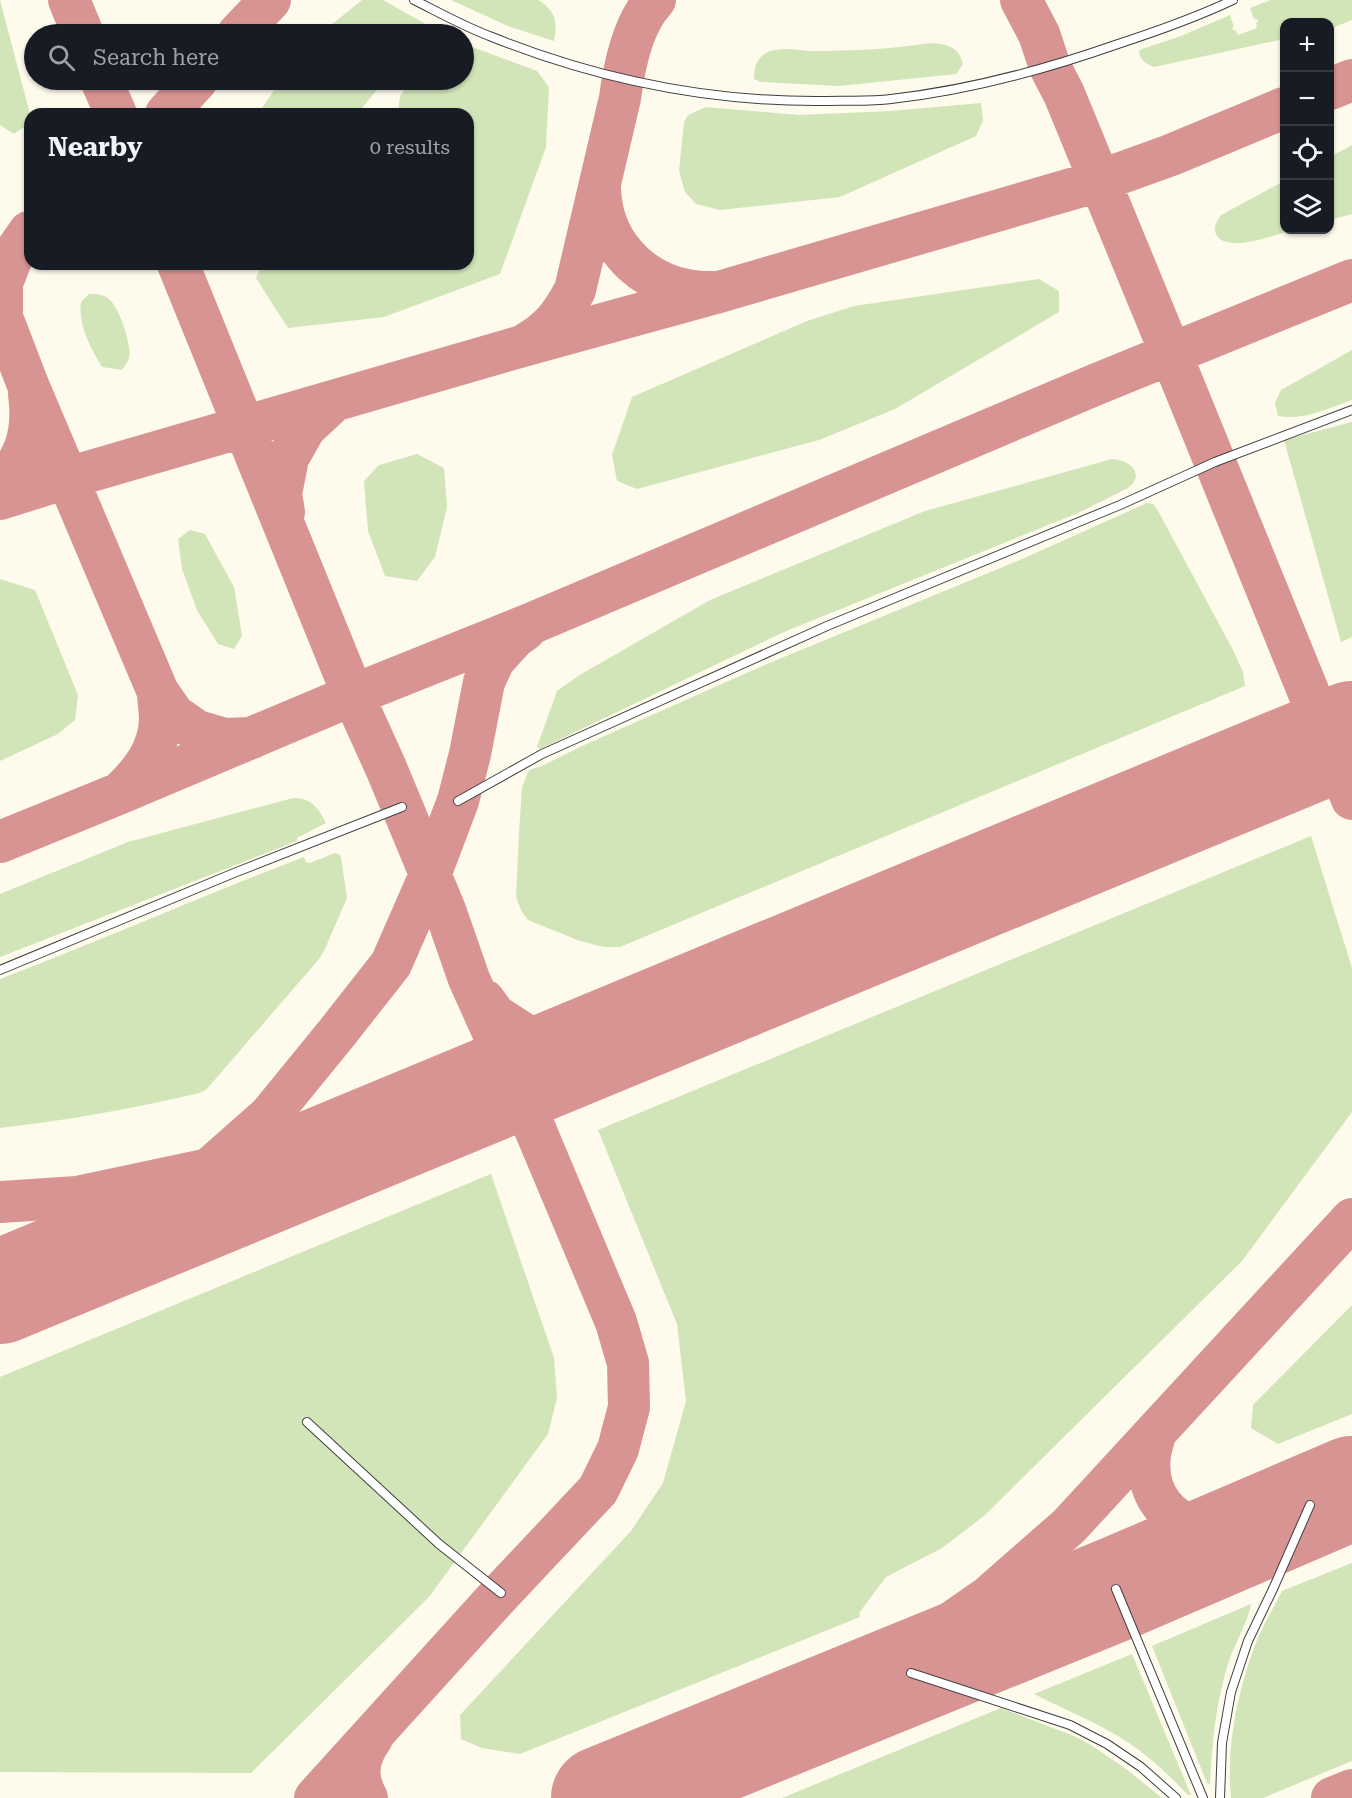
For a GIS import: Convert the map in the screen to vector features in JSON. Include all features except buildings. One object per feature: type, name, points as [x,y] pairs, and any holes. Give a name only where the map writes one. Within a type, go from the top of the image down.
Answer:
[{"type":"lane","points":[[414,0],[465,24]]},
{"type":"lane","points":[[474,28],[581,68],[676,90],[786,101],[888,100],[956,90],[1050,68],[1202,15],[1233,0]]},
{"type":"lane","points":[[458,801],[542,754],[827,626],[1120,505],[1215,462],[1352,410]]},
{"type":"lane","points":[[0,970],[234,873],[402,807]]},
{"type":"lane","points":[[307,1422],[439,1544],[501,1593]]},
{"type":"lane","points":[[1220,1798],[1222,1743],[1231,1692],[1248,1641],[1310,1505]]},
{"type":"lane","points":[[1116,1588],[1203,1798]]},
{"type":"lane","points":[[911,1673],[1070,1725],[1107,1744],[1142,1767],[1176,1798]]},
{"type":"green space","points":[[0,0],[28,108],[24,108],[24,127],[14,134],[0,125]]},
{"type":"green space","points":[[362,0],[383,0],[426,24],[332,24]]},
{"type":"green space","points":[[451,0],[538,0],[552,12],[554,17],[556,28],[554,41],[508,26]]},
{"type":"green space","points":[[1271,0],[1352,0],[1352,20],[1334,27],[1334,18],[1280,18],[1280,40],[1154,67],[1141,57],[1139,51],[1142,49],[1181,36],[1230,15],[1234,27],[1232,27],[1238,35],[1257,28],[1257,19],[1254,19],[1250,8]]},
{"type":"green space","points":[[930,43],[946,45],[958,53],[963,64],[956,74],[839,86],[761,82],[754,79],[759,60],[764,54],[773,50],[857,50]]},
{"type":"green space","points":[[474,48],[537,71],[549,87],[546,147],[500,274],[384,317],[288,328],[256,278],[259,270],[474,270],[474,108],[399,108],[400,96],[404,90],[474,90]]},
{"type":"green space","points":[[274,90],[377,90],[362,108],[262,108]]},
{"type":"green space","points":[[981,103],[983,120],[976,136],[840,197],[720,210],[696,204],[685,192],[679,171],[684,122],[688,115],[706,107],[799,115],[891,111]]},
{"type":"green space","points":[[1352,145],[1352,214],[1334,219],[1334,180],[1334,155]]},
{"type":"green space","points":[[1280,183],[1280,234],[1242,243],[1223,241],[1217,236],[1215,227],[1221,215]]},
{"type":"green space","points":[[1039,279],[1059,291],[1059,312],[895,409],[819,440],[637,489],[617,481],[612,455],[632,397],[807,321],[854,306]]},
{"type":"green space","points":[[89,294],[101,295],[109,299],[121,320],[129,352],[128,360],[122,370],[102,367],[89,344],[81,319],[81,302]]},
{"type":"green space","points":[[1352,350],[1352,400],[1306,415],[1278,416],[1275,403],[1281,390]]},
{"type":"green space","points":[[1352,422],[1352,637],[1341,642],[1284,440]]},
{"type":"green space","points":[[417,454],[444,468],[447,507],[435,557],[417,581],[385,576],[368,531],[364,481],[379,465]]},
{"type":"green space","points":[[1112,459],[1125,462],[1134,469],[1136,478],[1128,488],[1078,513],[784,632],[540,749],[537,747],[557,691],[578,676],[710,600],[925,511]]},
{"type":"green space","points":[[1147,503],[1153,504],[1157,509],[1233,650],[1243,672],[1245,686],[620,947],[604,947],[580,941],[528,920],[522,912],[516,897],[519,833],[522,787],[529,770],[767,664],[1020,560]]},
{"type":"green space","points":[[190,530],[205,534],[234,587],[242,636],[234,649],[218,644],[197,610],[182,569],[178,539]]},
{"type":"green space","points":[[0,579],[35,590],[78,695],[75,720],[58,734],[0,761]]},
{"type":"green space","points":[[293,798],[305,800],[314,805],[326,823],[297,838],[297,841],[0,957],[0,894],[128,842]]},
{"type":"green space","points":[[1311,836],[1352,968],[1352,1112],[1242,1261],[984,1516],[942,1548],[886,1577],[859,1613],[860,1617],[520,1754],[482,1748],[461,1739],[460,1715],[631,1531],[663,1483],[686,1401],[677,1324],[598,1130]]},
{"type":"green space","points":[[335,853],[341,857],[347,898],[324,951],[206,1090],[125,1109],[0,1128],[0,979],[304,857],[306,862],[310,863]]},
{"type":"green space","points":[[491,1174],[554,1358],[557,1398],[548,1434],[429,1597],[251,1773],[0,1772],[0,1377]]},
{"type":"green space","points":[[1352,1305],[1352,1414],[1278,1444],[1251,1428],[1253,1405]]},
{"type":"green space","points":[[1352,1563],[1352,1761],[1263,1798],[1231,1798],[1230,1759],[1234,1720],[1249,1663],[1264,1625],[1282,1591]]},
{"type":"green space","points":[[1251,1604],[1229,1661],[1221,1691],[1213,1737],[1210,1784],[1207,1783],[1152,1646]]},
{"type":"green space","points":[[1132,1654],[1191,1795],[1188,1795],[1160,1767],[1129,1743],[1034,1694]]},
{"type":"green space","points":[[1001,1708],[1074,1736],[1091,1745],[1162,1798],[782,1798]]},
{"type":"taxiway","points":[[69,0],[79,24]]},
{"type":"taxiway","points":[[247,24],[270,0]]},
{"type":"taxiway","points":[[526,344],[555,321],[575,290],[627,59],[635,33],[655,0]]},
{"type":"taxiway","points":[[1021,0],[1039,34],[1050,67],[1064,94],[1352,799]]},
{"type":"taxiway","points":[[1334,87],[1352,80]]},
{"type":"taxiway","points":[[105,90],[113,108]]},
{"type":"taxiway","points":[[171,108],[188,90]]},
{"type":"taxiway","points":[[0,499],[1099,181],[1171,155],[1280,110]]},
{"type":"taxiway","points":[[600,189],[603,211],[610,231],[620,249],[634,264],[650,276],[669,285],[711,292]]},
{"type":"taxiway","points":[[2,317],[2,283],[13,255],[24,239]]},
{"type":"taxiway","points":[[180,270],[353,695],[445,910],[469,979],[514,1079],[616,1322],[628,1363],[629,1407],[618,1449],[598,1490],[315,1798]]},
{"type":"taxiway","points":[[0,842],[535,622],[1097,384],[1352,280]]},
{"type":"taxiway","points":[[0,312],[28,385],[158,692],[174,715],[197,731],[224,739],[252,738]]},
{"type":"taxiway","points":[[0,486],[16,465],[26,444],[30,420],[29,394]]},
{"type":"taxiway","points":[[284,512],[281,494],[288,458],[305,428],[334,401],[332,402]]},
{"type":"taxiway","points":[[0,1291],[138,1223],[209,1169],[269,1116],[336,1034],[391,964],[430,875],[458,801],[484,682],[494,660],[514,638],[525,630]]},
{"type":"taxiway","points":[[121,792],[136,777],[153,751],[160,720],[158,692]]},
{"type":"taxiway","points":[[484,1000],[495,1015],[527,1036],[563,1045],[601,1044]]},
{"type":"taxiway","points":[[0,1202],[77,1197],[209,1169],[292,1148],[514,1079]]},
{"type":"taxiway","points":[[839,1701],[988,1597],[1069,1526],[1352,1219]]},
{"type":"taxiway","points":[[1156,1432],[1150,1452],[1149,1469],[1155,1494],[1162,1504],[1180,1521],[1192,1527],[1210,1532],[1243,1534]]},
{"type":"taxiway","points":[[1243,1537],[1352,1492]]},
{"type":"taxiway","points":[[367,1798],[361,1782],[360,1767],[364,1752],[372,1738]]},
{"type":"taxiway","points":[[1332,1798],[1352,1790]]},
{"type":"runway","points":[[0,1292],[1352,733]]},
{"type":"runway","points":[[603,1798],[1116,1589],[1352,1488]]}]
